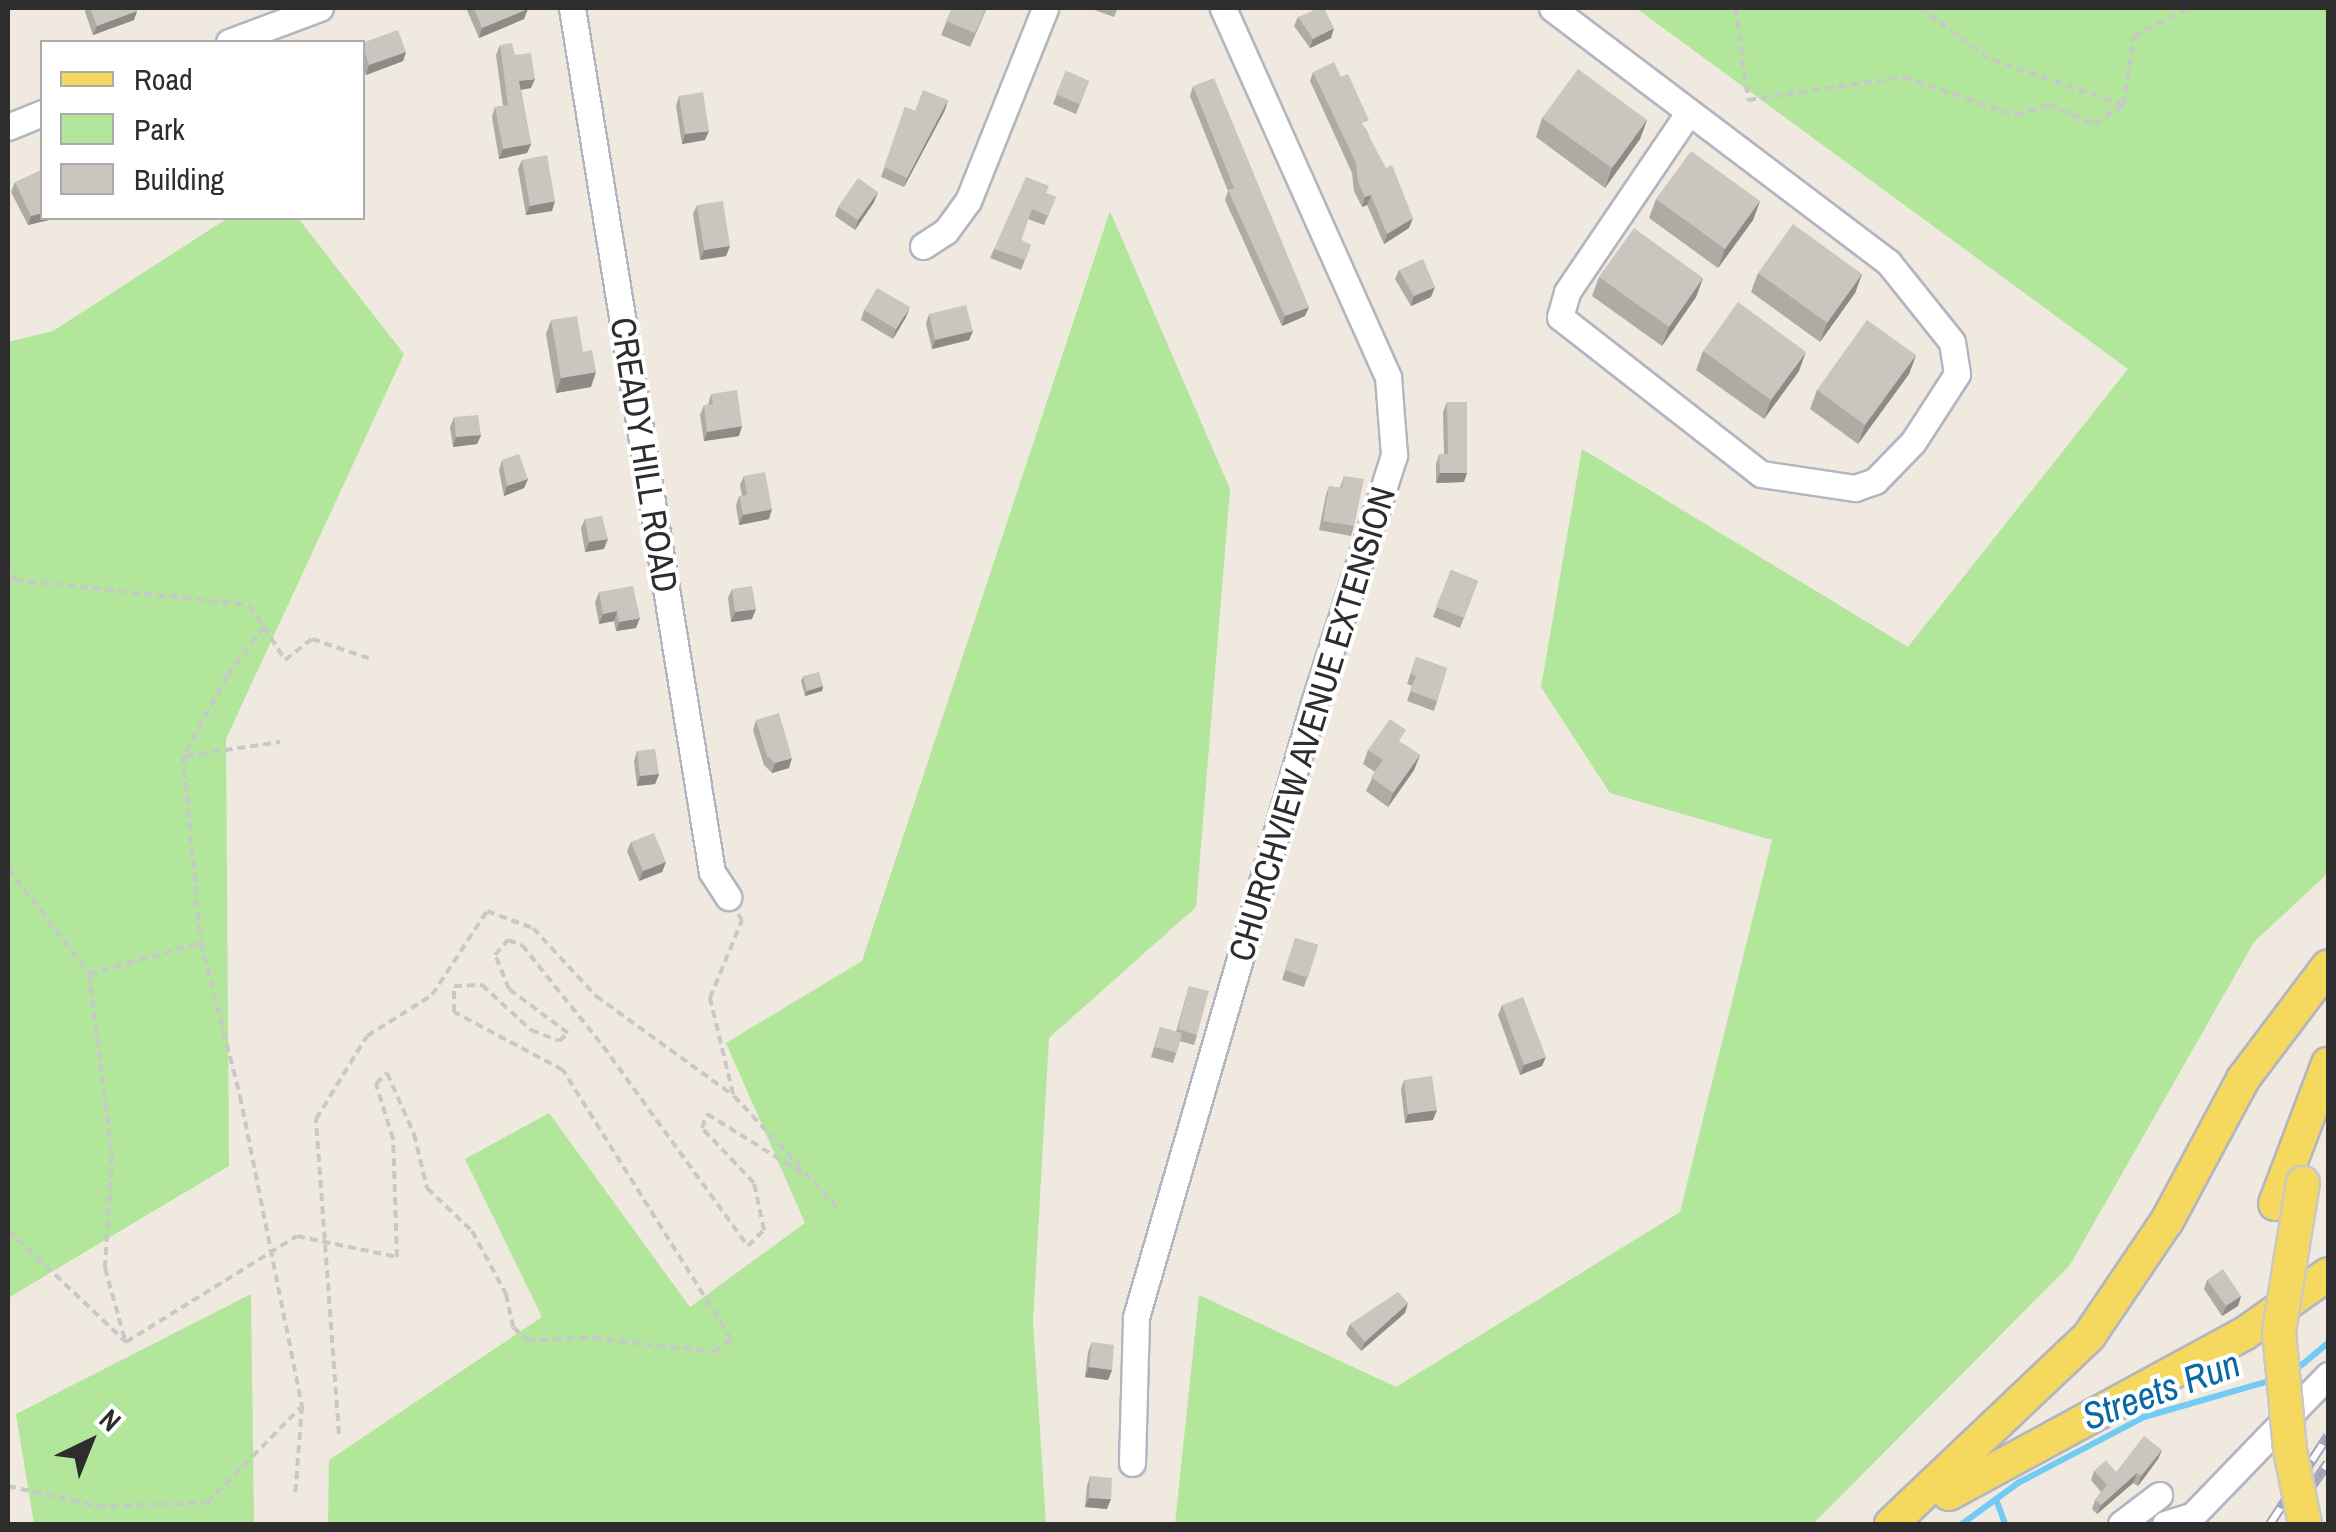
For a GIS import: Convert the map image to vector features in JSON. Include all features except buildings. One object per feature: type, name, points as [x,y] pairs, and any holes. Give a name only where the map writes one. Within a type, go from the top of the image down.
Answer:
[{"type":"main road","points":[[1894,1524],[2089,1336],[2167,1221],[2243,1079],[2328,966]]},
{"type":"main road","points":[[2284,1524],[2266,1427],[2260,1346],[2276,1204],[2328,1064]]},
{"type":"main road","points":[[2305,1524],[2290,1450],[2279,1330],[2304,1183],[2328,1110]]},
{"type":"main road","points":[[1894,1524],[2023,1450],[2244,1334],[2328,1274]]},
{"type":"street","points":[[233,40],[320,8]]},
{"type":"street","name":"CREADY HILL ROAD","points":[[572,8],[712,872],[728,897]]},
{"type":"street","points":[[924,246],[946,231],[968,201],[1045,8]]},
{"type":"street","name":"CHURCHVIEW AVENUE EXTENSION","points":[[1132,1463],[1136,1317],[1314,703],[1394,455],[1388,377],[1223,8]]},
{"type":"street","points":[[1552,8],[1888,262],[1952,342],[1957,374],[1913,442],[1875,481],[1855,488],[1761,474],[1560,316],[1567,292],[1688,113]]},
{"type":"street","points":[[8,127],[40,115]]},
{"type":"street","points":[[2164,1524],[2192,1516],[2328,1375]]},
{"type":"street","points":[[2124,1524],[2159,1495]]},
{"type":"path","points":[[1736,8],[1748,100],[1904,77],[2016,116],[2048,105],[2095,124],[2123,105],[2134,36],[2188,8]]},
{"type":"path","points":[[1920,8],[1988,58],[2123,105]]},
{"type":"path","points":[[8,564],[15,580],[250,605],[285,660],[312,640],[371,659]]},
{"type":"path","points":[[264,627],[228,676],[183,756],[201,943],[240,1096],[267,1252],[302,1406],[295,1497]]},
{"type":"path","points":[[183,756],[280,742]]},
{"type":"path","points":[[8,868],[89,974],[112,1156],[105,1268],[126,1342]]},
{"type":"path","points":[[728,897],[742,920],[710,998],[734,1096]]},
{"type":"path","points":[[339,1434],[316,1119],[367,1036],[432,995],[487,911],[532,928],[596,996],[734,1096],[839,1209]]},
{"type":"path","points":[[126,1342],[198,1302],[267,1252],[297,1236],[397,1257],[392,1139],[376,1084],[387,1074],[414,1134],[427,1188],[472,1231],[506,1294],[513,1326],[528,1340],[592,1338],[714,1352],[731,1338],[563,1070],[454,1012],[454,986],[482,984],[531,1030],[559,1042],[568,1033],[509,988],[495,955],[508,940],[522,945],[603,1046],[748,1246],[764,1230],[754,1182],[702,1128],[707,1114],[810,1178]]},
{"type":"path","points":[[89,974],[201,943]]},
{"type":"path","points":[[8,1230],[126,1342]]},
{"type":"path","points":[[8,1486],[97,1506],[207,1503],[302,1406]]},
{"type":"green space","points":[[1636,8],[2328,8],[2328,873],[2254,942],[2070,1265],[1813,1524],[1175,1524],[1199,1295],[1396,1387],[1680,1212],[1772,840],[1610,793],[1541,687],[1582,449],[1908,647],[2128,369]]},
{"type":"green space","points":[[1110,211],[1230,489],[1196,907],[1049,1038],[1033,1321],[1046,1524],[328,1524],[329,1460],[542,1317],[465,1159],[549,1113],[690,1307],[805,1223],[726,1043],[862,961]]},
{"type":"green space","points":[[225,220],[300,220],[404,354],[226,739],[229,1166],[8,1298],[8,342],[53,331]]},
{"type":"green space","points":[[251,1294],[254,1524],[34,1524],[16,1414]]},
{"type":"waterway","name":"Streets Run","points":[[2292,1373],[2328,1343]]},
{"type":"waterway","name":"Streets Run","points":[[1962,1524],[2018,1483],[2144,1417],[2276,1379]]},
{"type":"waterway","points":[[1996,1499],[2005,1524]]},
{"type":"railway","points":[[2270,1524],[2328,1436]]},
{"type":"railway","points":[[2302,1500],[2328,1463]]}]
